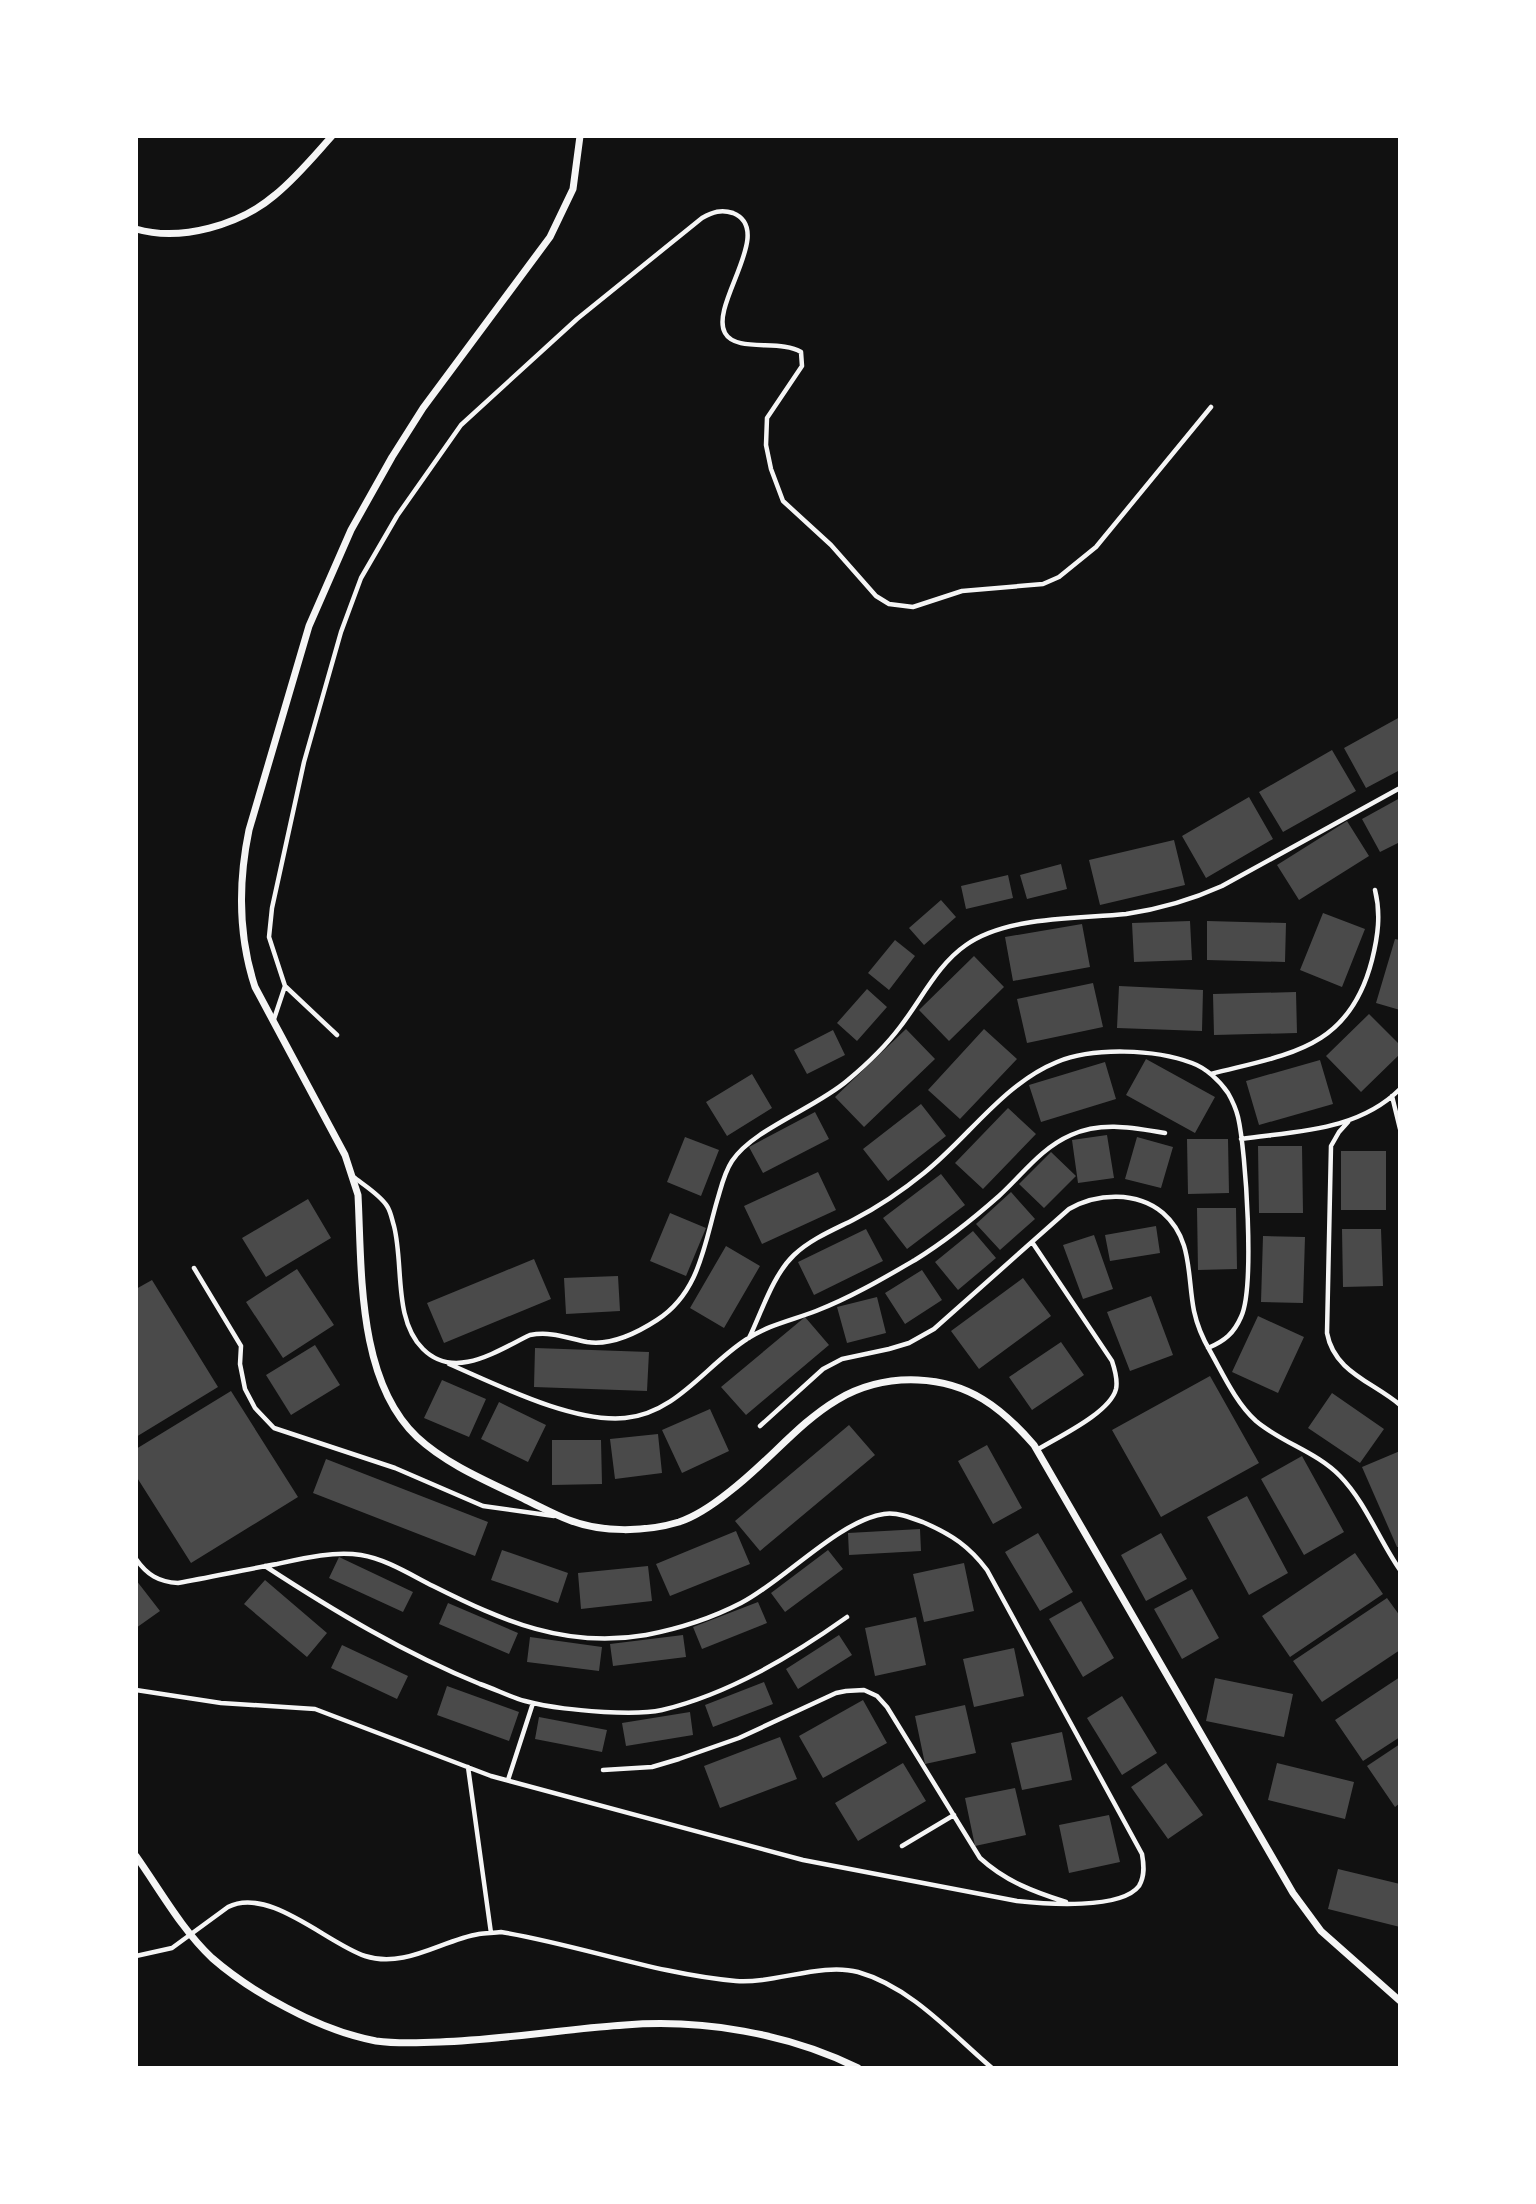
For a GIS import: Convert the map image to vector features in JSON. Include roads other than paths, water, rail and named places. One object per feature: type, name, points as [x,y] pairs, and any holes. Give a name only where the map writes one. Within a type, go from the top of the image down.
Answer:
[{"type":"street","points":[[136,229],[155,233],[186,232],[218,225],[240,216],[274,196],[332,136]]},
{"type":"street","points":[[580,136],[573,189],[555,228],[446,374],[392,457],[351,530],[309,626],[249,830],[243,860],[242,909],[246,958],[256,987],[345,1155],[354,1178],[358,1195],[367,1330],[380,1375],[399,1417],[416,1436],[464,1469],[562,1517],[589,1526],[607,1528],[656,1527],[680,1521],[717,1502],[740,1484],[807,1420],[829,1403],[859,1387],[888,1381],[944,1382],[965,1390],[1004,1412],[1037,1450],[1293,1893],[1321,1931],[1399,2001]]},
{"type":"street","points":[[136,1856],[191,1934],[212,1957],[275,2002],[345,2033],[377,2041],[419,2043],[479,2041],[625,2025],[662,2024],[733,2030],[774,2038],[858,2067]]},
{"type":"lane","points":[[337,1035],[285,986],[269,937],[272,908],[304,762],[341,632],[361,578],[397,516],[461,425],[577,319],[702,218],[713,212],[730,212],[744,222],[747,231],[744,254],[724,309],[722,324],[725,333],[742,344],[789,346],[801,352],[802,366],[767,418],[765,427],[771,469],[783,501],[831,545],[876,596],[889,604],[913,607],[962,591],[1050,583],[1096,547],[1211,407]]},
{"type":"lane","points":[[436,1359],[451,1363],[478,1360],[539,1333],[590,1342],[619,1339],[657,1320],[676,1306],[694,1278],[723,1180],[731,1162],[754,1138],[828,1096],[847,1082],[898,1030],[946,964],[973,940],[1002,928],[1129,913],[1193,900],[1399,788]]},
{"type":"lane","points":[[1211,1074],[1301,1049],[1319,1040],[1343,1020],[1363,987],[1375,947],[1379,915],[1375,890]]},
{"type":"lane","points":[[273,1023],[285,986]]},
{"type":"lane","points":[[749,1338],[779,1275],[793,1256],[812,1241],[886,1201],[917,1179],[948,1154],[1014,1089],[1057,1062],[1109,1053],[1142,1053],[1194,1063],[1211,1074],[1227,1092],[1238,1115],[1246,1188],[1247,1290],[1242,1315],[1233,1333],[1224,1342],[1208,1348]]},
{"type":"lane","points":[[1241,1139],[1348,1122],[1379,1108],[1399,1089]]},
{"type":"lane","points":[[1392,1096],[1399,1129]]},
{"type":"lane","points":[[1348,1122],[1331,1146],[1327,1333],[1329,1345],[1356,1377],[1399,1405]]},
{"type":"lane","points":[[354,1178],[386,1204],[390,1213],[399,1245],[407,1325],[414,1340],[436,1359],[556,1407],[583,1414],[624,1418],[650,1414],[666,1405],[749,1338],[830,1304],[916,1259],[1000,1195],[1041,1154],[1072,1134],[1101,1126],[1165,1133]]},
{"type":"lane","points":[[760,1426],[823,1369],[842,1359],[909,1343],[934,1329],[1069,1209],[1080,1203],[1109,1197],[1137,1199],[1148,1203],[1167,1217],[1180,1233],[1187,1251],[1194,1311],[1208,1348],[1244,1409],[1259,1423],[1339,1475],[1351,1489],[1399,1570]]},
{"type":"lane","points":[[1032,1242],[1112,1362],[1116,1374],[1116,1390],[1107,1404],[1096,1414],[1037,1450]]},
{"type":"lane","points":[[194,1268],[241,1346],[240,1364],[244,1389],[255,1408],[274,1428],[396,1468],[484,1506],[562,1517]]},
{"type":"lane","points":[[136,1559],[152,1577],[178,1583],[339,1554],[362,1555],[389,1564],[471,1604],[532,1629],[566,1637],[621,1638],[647,1635],[688,1624],[741,1603],[821,1546],[871,1517],[886,1513],[904,1515],[954,1538],[971,1550],[987,1570],[1142,1854],[1143,1878],[1135,1890],[1115,1900],[1048,1905],[1017,1901],[803,1860],[508,1780],[315,1709],[221,1703],[136,1690]]},
{"type":"lane","points":[[264,1566],[336,1612],[449,1671],[533,1703],[567,1710],[622,1713],[660,1710],[703,1697],[740,1681],[814,1640],[847,1617]]},
{"type":"lane","points":[[603,1770],[652,1768],[739,1738],[836,1693],[864,1690],[877,1696],[887,1707],[980,1858],[994,1871],[1032,1892],[1071,1903]]},
{"type":"lane","points":[[508,1780],[533,1703]]},
{"type":"lane","points":[[468,1767],[491,1933]]},
{"type":"lane","points":[[902,1846],[954,1815]]},
{"type":"lane","points":[[136,1956],[172,1948],[235,1903],[257,1903],[295,1917],[356,1953],[376,1958],[399,1958],[436,1950],[478,1934],[491,1933],[516,1935],[636,1964],[737,1981],[764,1980],[818,1971],[857,1972],[912,1999],[992,2067]]}]
